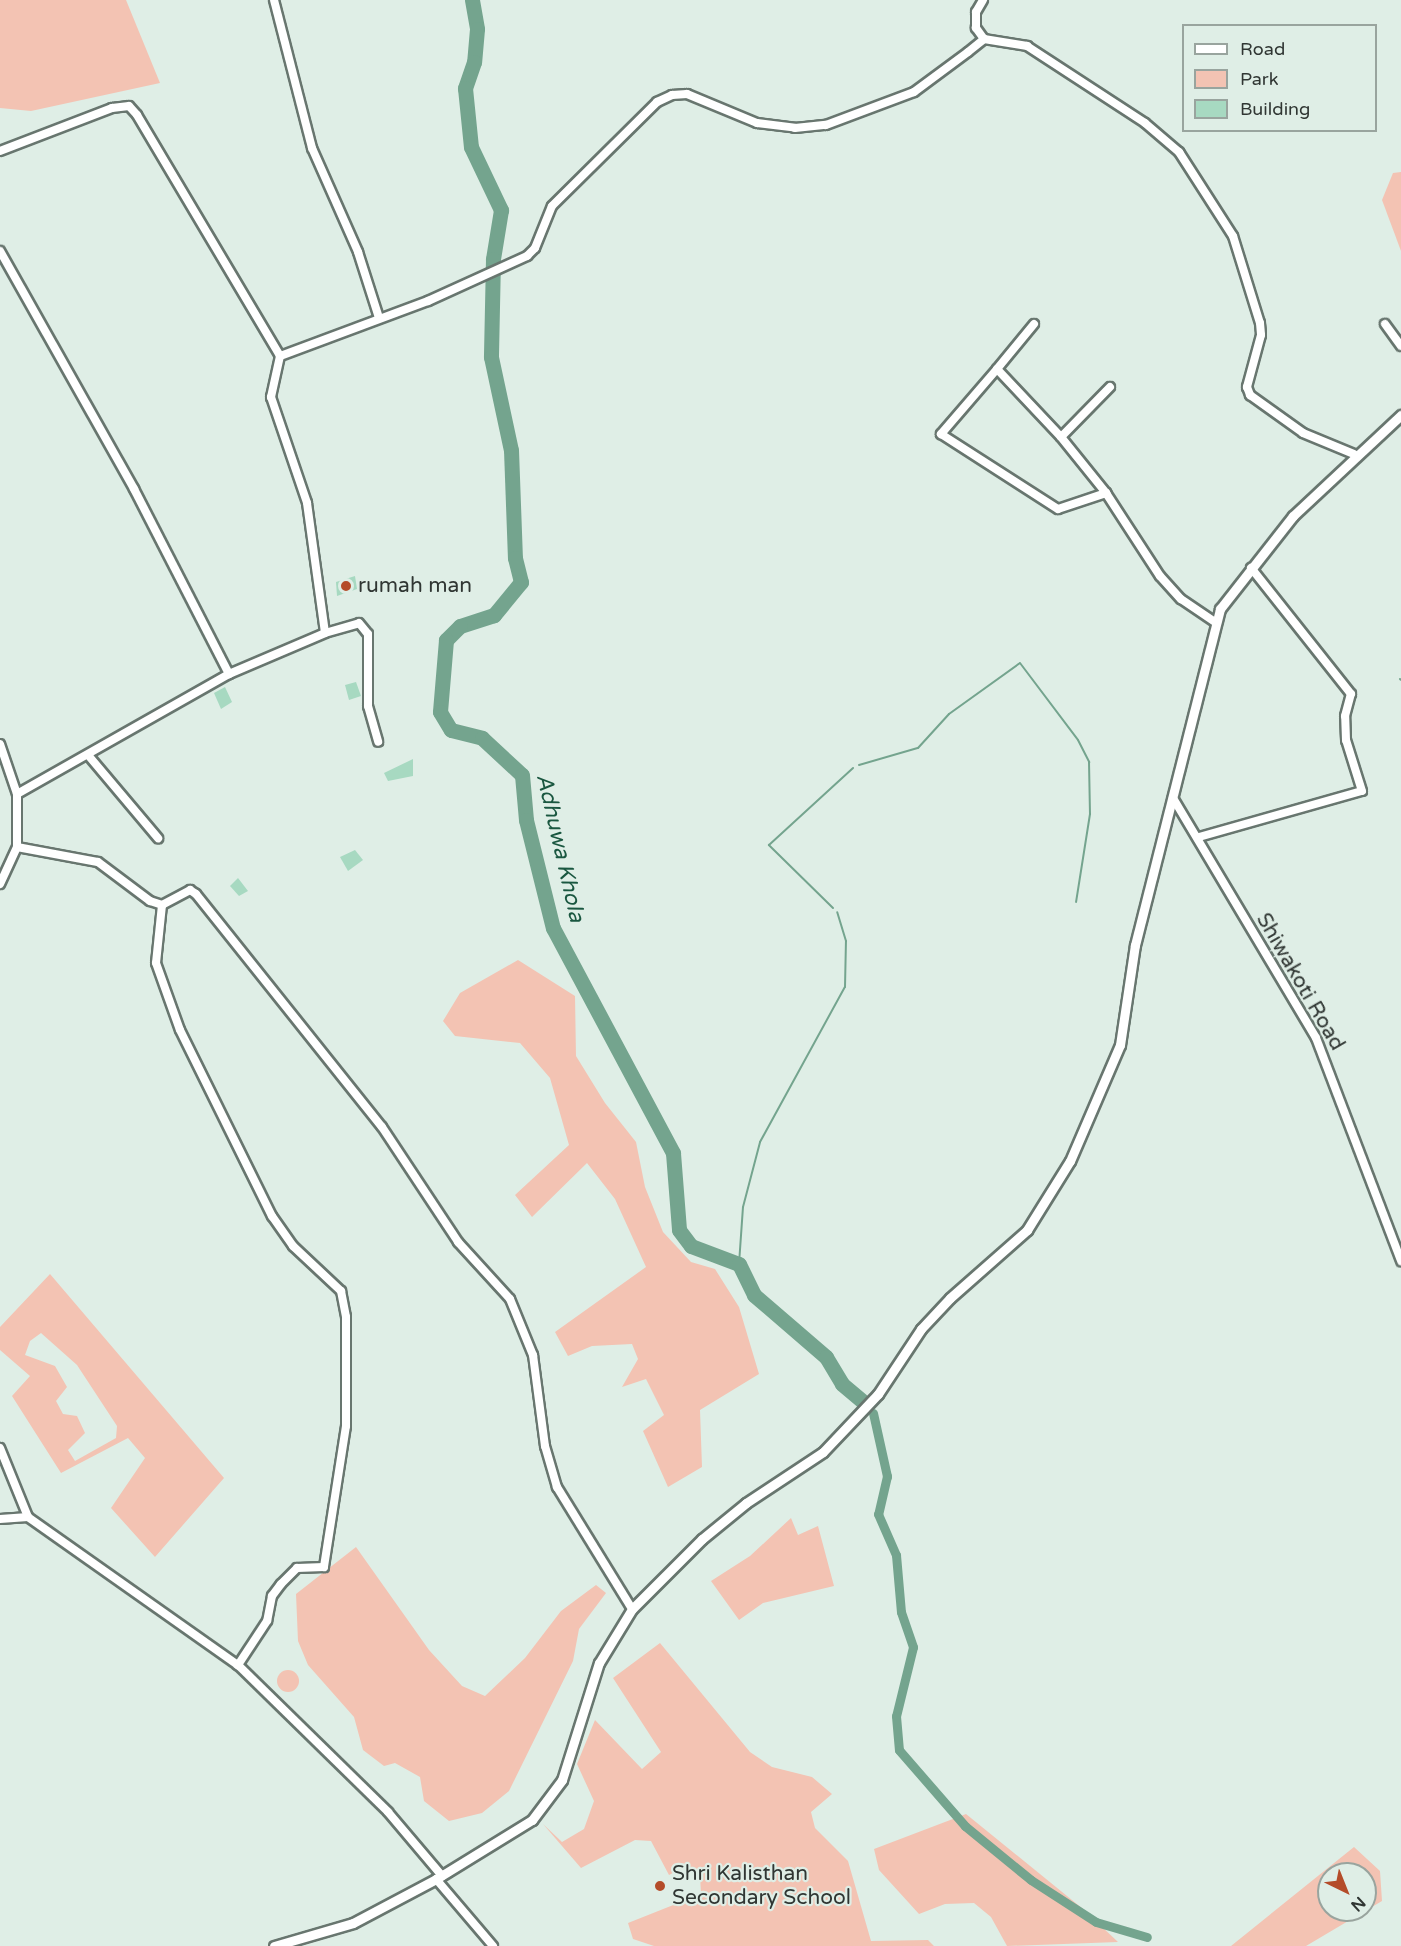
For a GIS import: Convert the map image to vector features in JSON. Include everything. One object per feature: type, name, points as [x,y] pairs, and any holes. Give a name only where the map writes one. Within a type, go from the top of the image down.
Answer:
[{"type":"street","points":[[274,0],[312,148],[358,252],[378,318]]},
{"type":"street","points":[[983,0],[976,12],[976,28],[984,39],[1027,46],[1145,123],[1179,152],[1233,236],[1260,323],[1262,335],[1248,380],[1250,395],[1303,433],[1354,454]]},
{"type":"street","points":[[280,356],[500,270],[527,256],[552,206],[657,102],[672,95],[687,93],[757,123],[795,128],[826,125],[914,92],[984,39]]},
{"type":"street","points":[[0,151],[112,108],[129,106],[280,356],[271,396],[307,503],[325,633]]},
{"type":"street","points":[[0,251],[134,489],[230,674]]},
{"type":"street","points":[[1034,324],[941,434],[1058,508],[1106,493]]},
{"type":"street","points":[[1385,324],[1401,346]]},
{"type":"street","points":[[997,369],[1060,437],[1106,493],[1160,576],[1181,599],[1215,622]]},
{"type":"street","points":[[1060,437],[1110,387]]},
{"type":"street","points":[[274,1946],[353,1923],[439,1878],[532,1820],[554,1796],[599,1663],[632,1609],[710,1532],[824,1452],[878,1394],[921,1329],[1033,1220],[1070,1161],[1120,1045],[1135,945],[1215,622],[1251,568],[1293,516],[1354,454],[1401,415]]},
{"type":"street","points":[[1199,837],[1362,790],[1346,740],[1345,717],[1351,694],[1251,568]]},
{"type":"street","points":[[17,794],[230,674],[325,633],[364,625],[368,706],[378,742]]},
{"type":"street","points":[[0,744],[17,794],[17,847],[0,884]]},
{"type":"street","points":[[88,755],[158,838]]},
{"type":"street","name":"Shiwakoti Road","points":[[1173,798],[1199,837],[1248,929],[1316,1038],[1401,1261]]},
{"type":"street","points":[[17,847],[98,862],[143,897],[162,905]]},
{"type":"street","points":[[162,905],[190,890],[196,894],[249,967],[382,1127],[458,1242],[510,1299],[533,1355],[545,1446],[557,1487],[632,1609]]},
{"type":"street","points":[[162,905],[156,963],[180,1030],[272,1216],[293,1246],[341,1291],[346,1317],[346,1426],[324,1567],[297,1568],[281,1584],[272,1596],[267,1621],[238,1665]]},
{"type":"street","points":[[0,1448],[28,1517],[238,1665],[388,1812],[493,1946]]},
{"type":"street","points":[[0,1519],[28,1517]]},
{"type":"green space","points":[[0,0],[126,0],[160,83],[31,111],[0,108]]},
{"type":"green space","points":[[1401,172],[1401,251],[1382,200],[1393,173]]},
{"type":"green space","points":[[518,960],[575,996],[576,1056],[605,1103],[636,1142],[645,1187],[663,1232],[691,1262],[715,1269],[739,1307],[759,1374],[700,1410],[702,1467],[668,1487],[643,1431],[664,1415],[646,1379],[622,1387],[638,1359],[632,1344],[592,1346],[568,1356],[555,1332],[646,1267],[615,1199],[587,1163],[532,1217],[515,1195],[569,1145],[550,1078],[520,1043],[455,1036],[443,1021],[460,993]]},
{"type":"green space","points":[[50,1274],[224,1478],[155,1557],[111,1508],[145,1458],[128,1438],[61,1473],[12,1396],[30,1376],[0,1350],[0,1327]],"holes":[[[41,1333],[77,1365],[117,1426],[116,1438],[75,1461],[68,1450],[85,1433],[77,1416],[63,1414],[56,1401],[67,1387],[55,1366],[25,1355],[30,1341]]]},
{"type":"green space","points":[[791,1518],[798,1535],[818,1526],[834,1586],[763,1603],[739,1620],[711,1581],[750,1556]]},
{"type":"green space","points":[[356,1547],[429,1650],[462,1686],[485,1696],[525,1658],[561,1611],[596,1585],[606,1593],[579,1629],[573,1661],[509,1791],[482,1813],[449,1821],[424,1801],[420,1777],[395,1763],[384,1766],[363,1750],[354,1717],[308,1665],[298,1641],[296,1594]]},
{"type":"green space","points":[[660,1643],[750,1752],[772,1767],[812,1777],[832,1794],[811,1812],[815,1828],[848,1861],[871,1941],[928,1940],[934,1946],[654,1946],[633,1939],[628,1923],[701,1894],[700,1876],[686,1866],[669,1875],[651,1841],[635,1840],[581,1868],[543,1824],[562,1842],[584,1829],[594,1801],[577,1764],[595,1720],[642,1769],[661,1752],[613,1678]]},
{"type":"green space","points":[[288,1670],[296,1673],[299,1681],[296,1689],[288,1692],[280,1689],[277,1681],[280,1673]]},
{"type":"green space","points":[[966,1814],[1083,1909],[1118,1942],[1007,1946],[991,1917],[974,1903],[945,1904],[919,1914],[879,1870],[874,1849]]},
{"type":"green space","points":[[1354,1847],[1370,1862],[1335,1862]]},
{"type":"green space","points":[[1377,1868],[1380,1871],[1382,1901],[1377,1904]]},
{"type":"green space","points":[[1317,1877],[1317,1922],[1347,1922],[1306,1946],[1231,1946]]},
{"type":"building","name":"rumah man","points":[[355,576],[357,589],[337,596],[336,582]]},
{"type":"building","points":[[356,682],[361,696],[349,700],[345,685]]},
{"type":"building","points":[[225,687],[232,702],[221,709],[214,693]]},
{"type":"building","points":[[413,759],[413,776],[388,781],[384,773]]},
{"type":"building","points":[[355,850],[363,860],[348,871],[340,857]]},
{"type":"building","points":[[238,878],[248,891],[239,896],[230,886]]},
{"type":"waterway","name":"Adhuwa Khola","points":[[472,0],[477,29],[474,62],[465,88],[471,147],[501,210],[493,259],[491,357],[511,450],[515,558],[521,582],[494,615],[460,626],[446,640],[440,712],[451,730],[482,738],[522,775],[526,820],[553,928],[673,1153],[679,1230],[691,1246],[739,1264],[754,1295],[826,1357],[842,1384],[862,1401]]},
{"type":"waterway","points":[[859,765],[918,748],[949,714],[1020,663],[1078,740],[1089,762],[1090,814],[1076,902]]},
{"type":"waterway","points":[[833,908],[769,845],[853,768]]},
{"type":"waterway","points":[[739,1264],[743,1207],[760,1142],[845,987],[846,941],[837,912]]},
{"type":"waterway","points":[[873,1413],[887,1476],[878,1514],[896,1555],[901,1612],[913,1647],[896,1716],[899,1750],[965,1826],[1031,1880],[1096,1922],[1147,1937]]},
{"type":"place","name":"rumah man","points":[[346,586]]},
{"type":"place","name":"Shri Kalisthan Secondary School","points":[[660,1886]]}]
